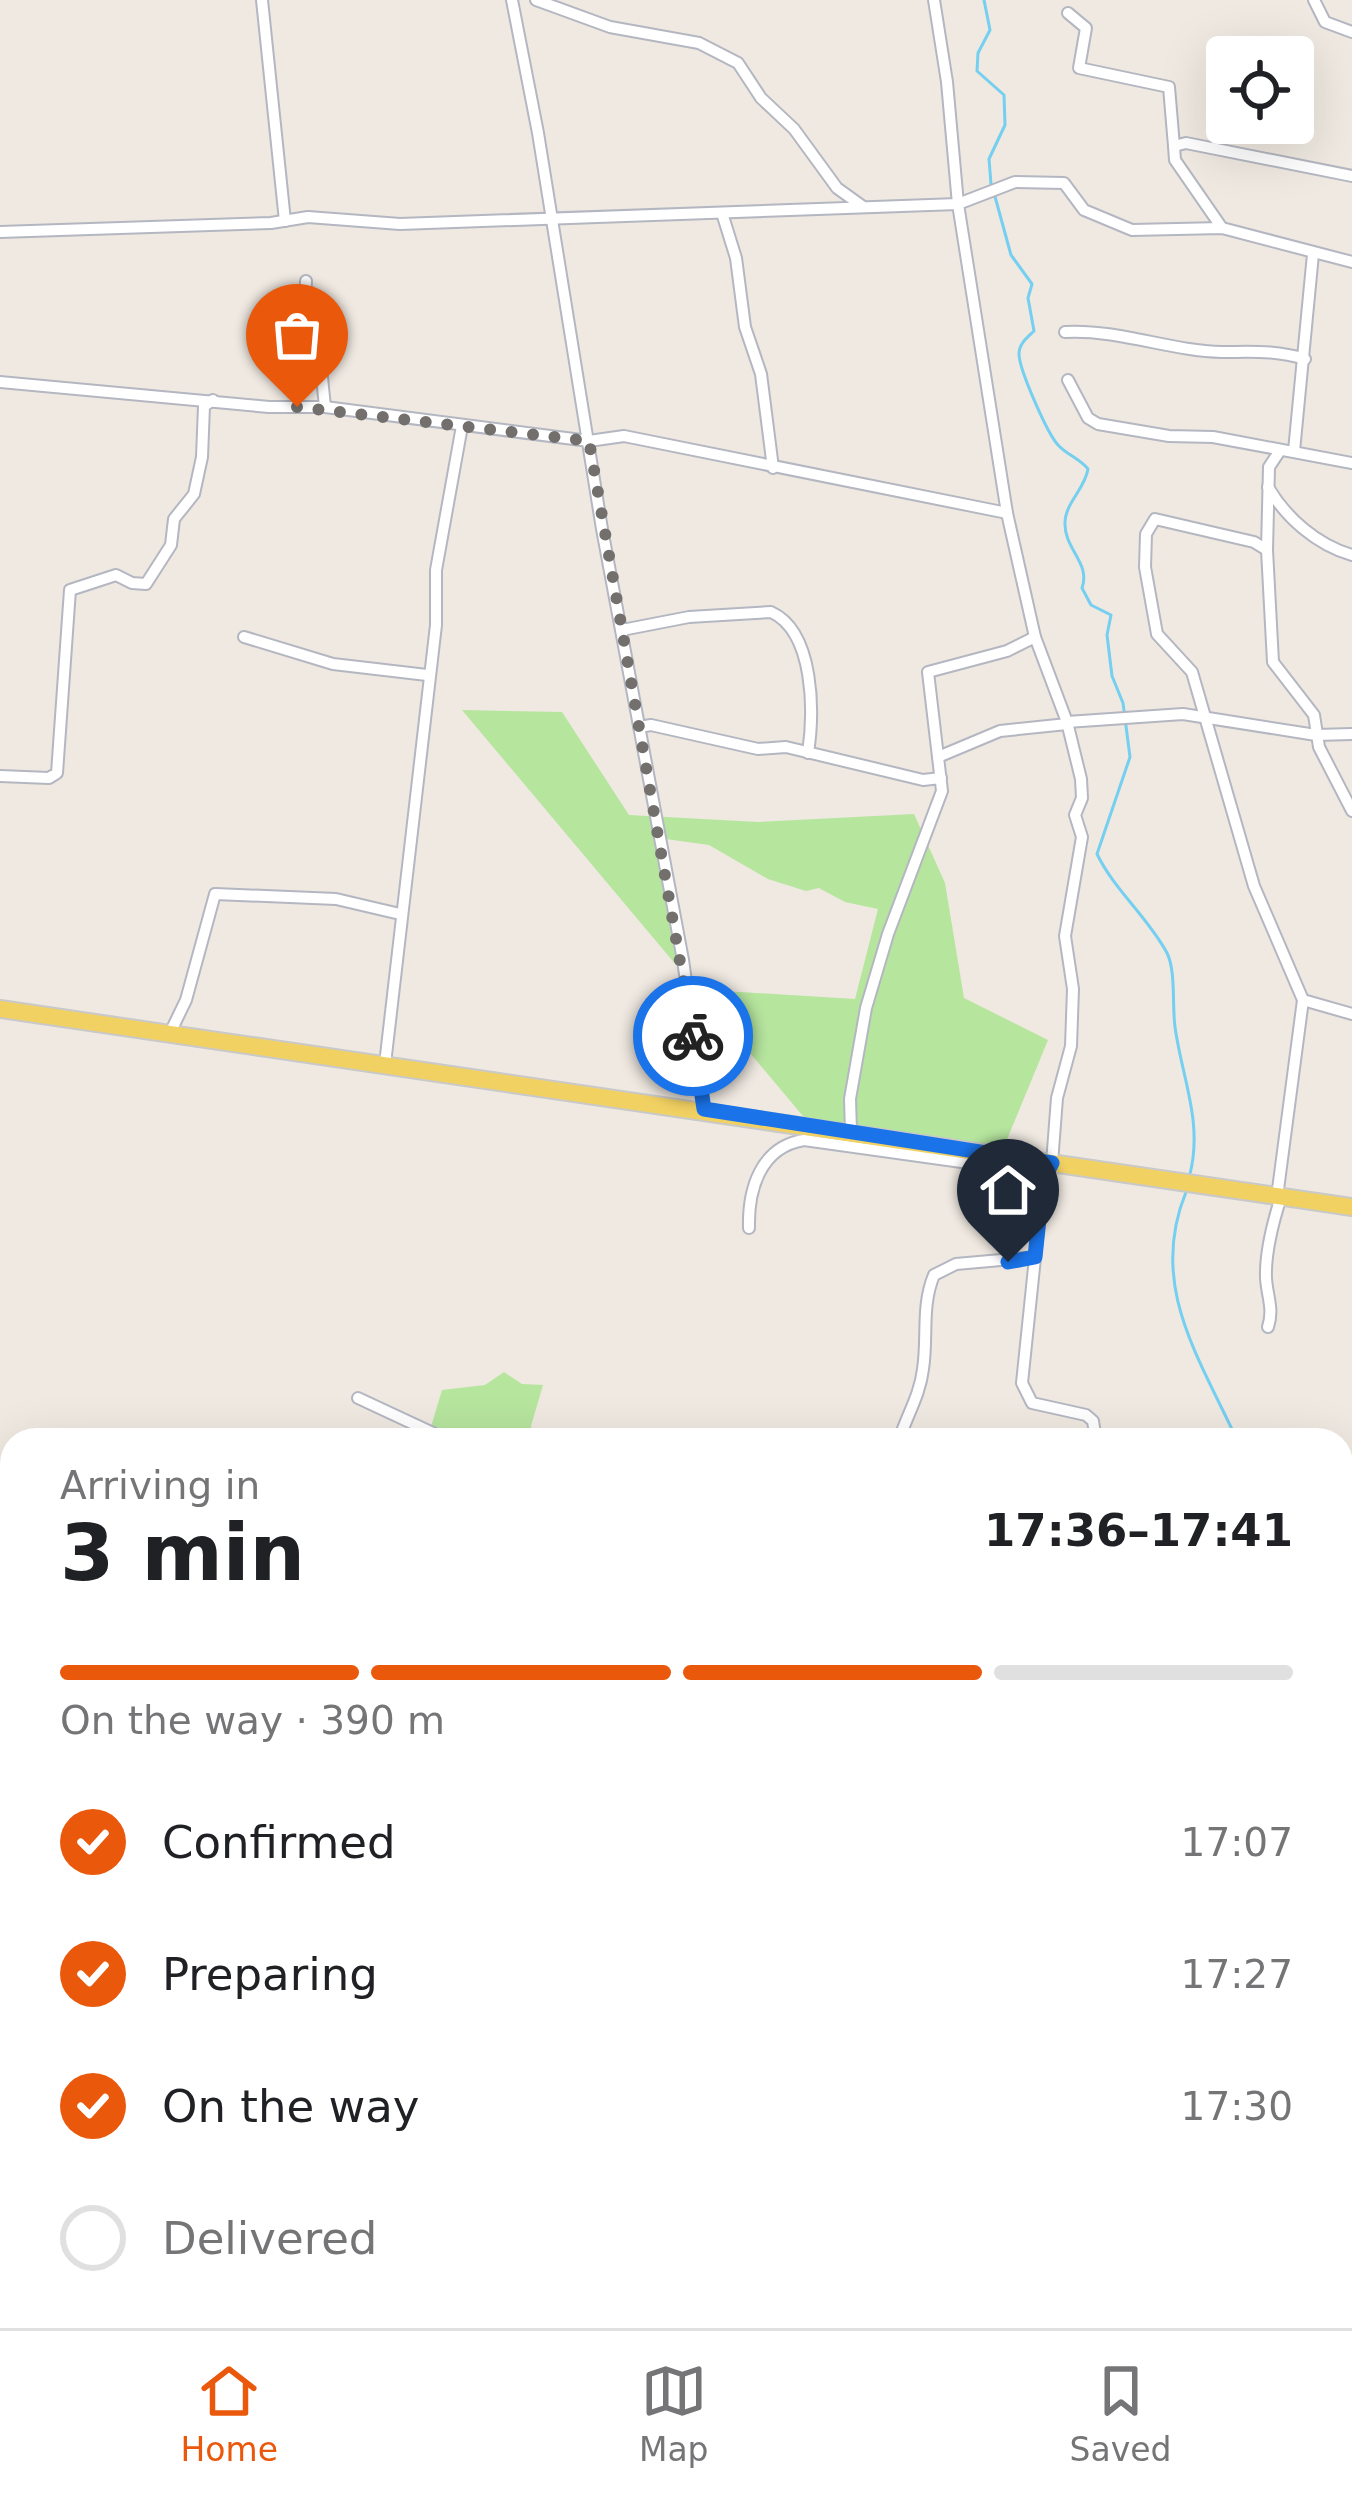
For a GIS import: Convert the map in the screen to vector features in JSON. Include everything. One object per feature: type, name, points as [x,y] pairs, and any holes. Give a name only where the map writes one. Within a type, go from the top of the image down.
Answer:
[{"type":"main road","points":[[0,1009],[704,1109],[1049,1168],[1352,1207]]},
{"type":"street","points":[[262,0],[285,221]]},
{"type":"street","points":[[512,0],[683,960],[704,1109]]},
{"type":"street","points":[[536,0],[610,27],[699,43],[738,63],[761,98],[794,129],[837,188],[865,208]]},
{"type":"street","points":[[934,0],[958,204],[1007,513],[1035,637],[1067,723],[1081,779],[1082,798],[1075,815],[1082,837],[1065,936],[1073,989],[1071,1046],[1057,1098],[1022,1390],[1041,1408],[1086,1415],[1094,1428]]},
{"type":"street","points":[[1314,0],[1324,22],[1352,32]]},
{"type":"street","points":[[1067,14],[1086,28],[1079,68],[1168,87],[1175,160],[1222,228]]},
{"type":"street","points":[[1174,146],[1198,145],[1352,176]]},
{"type":"street","points":[[0,232],[308,217],[400,224],[958,204],[1015,182],[1064,183],[1084,210],[1132,230],[1222,228],[1352,262]]},
{"type":"street","points":[[722,213],[736,258],[745,327],[761,374],[773,468]]},
{"type":"street","points":[[1294,451],[1313,254]]},
{"type":"street","points":[[306,281],[305,300],[316,318],[325,407]]},
{"type":"street","points":[[1065,332],[1134,336],[1222,352],[1277,351],[1305,358]]},
{"type":"street","points":[[1068,380],[1079,405],[1098,424],[1169,436],[1213,436],[1352,463]]},
{"type":"street","points":[[0,382],[325,407],[589,441],[624,436],[1007,513]]},
{"type":"street","points":[[0,776],[49,778],[57,773],[70,590],[98,577],[116,575],[146,584],[171,545],[174,519],[194,494],[202,457],[201,418],[204,406],[213,400]]},
{"type":"street","points":[[385,1064],[436,625],[436,570],[462,426]]},
{"type":"street","points":[[1279,452],[1269,467],[1268,488],[1270,650],[1282,678],[1314,715],[1316,735],[1352,811]]},
{"type":"street","points":[[1268,488],[1292,518],[1325,543],[1352,555]]},
{"type":"street","points":[[1267,550],[1154,519],[1145,567],[1157,634],[1184,658],[1208,716],[1254,886],[1303,1000],[1272,1222],[1266,1279],[1271,1298],[1268,1328]]},
{"type":"street","points":[[622,630],[689,617],[772,612],[782,617],[803,656],[812,727],[808,753]]},
{"type":"street","points":[[244,637],[333,664],[427,675]]},
{"type":"street","points":[[851,1132],[850,1099],[866,1008],[888,934],[942,791],[928,672],[1007,651],[1035,637]]},
{"type":"street","points":[[938,757],[1000,731],[1142,715],[1208,716],[1316,735],[1352,734]]},
{"type":"street","points":[[639,727],[651,725],[727,743],[808,753],[923,780],[940,778]]},
{"type":"street","points":[[170,1033],[186,1000],[215,894],[336,899],[400,914]]},
{"type":"street","points":[[1303,1000],[1352,1014]]},
{"type":"street","points":[[749,1228],[756,1174],[789,1142],[1049,1168]]},
{"type":"street","points":[[905,1428],[922,1375],[925,1310],[934,1275],[956,1264],[1035,1257]]},
{"type":"street","points":[[358,1398],[422,1428]]},
{"type":"green space","points":[[462,710],[562,712],[629,815],[758,822],[914,814],[945,883],[964,998],[1048,1040],[999,1159],[818,1134]],"holes":[[[666,839],[709,845],[768,879],[806,891],[819,888],[845,902],[878,909],[855,999],[724,991],[694,981],[683,967],[680,908]]]},
{"type":"green space","points":[[504,1372],[522,1384],[543,1385],[532,1428],[431,1428],[442,1390],[485,1385]]},
{"type":"waterway","points":[[984,0],[990,30],[978,53],[977,71],[1004,95],[1005,125],[989,159],[991,184]]},
{"type":"waterway","points":[[994,193],[1011,255],[1032,284],[1028,298],[1034,331],[1019,350],[1020,362],[1053,438],[1088,469],[1068,509],[1066,532],[1091,605],[1111,615],[1107,635],[1112,676],[1123,703],[1130,757],[1097,854],[1170,960],[1175,1027],[1193,1118],[1190,1174]]},
{"type":"waterway","points":[[1186,1192],[1176,1226],[1175,1289],[1194,1350],[1231,1428]]},
{"type":"way so far","points":[[297,407],[589,441],[693,1036]]},
{"type":"route","points":[[693,1036],[704,1109],[1052,1163],[1043,1181],[1035,1257],[1008,1262]]}]
